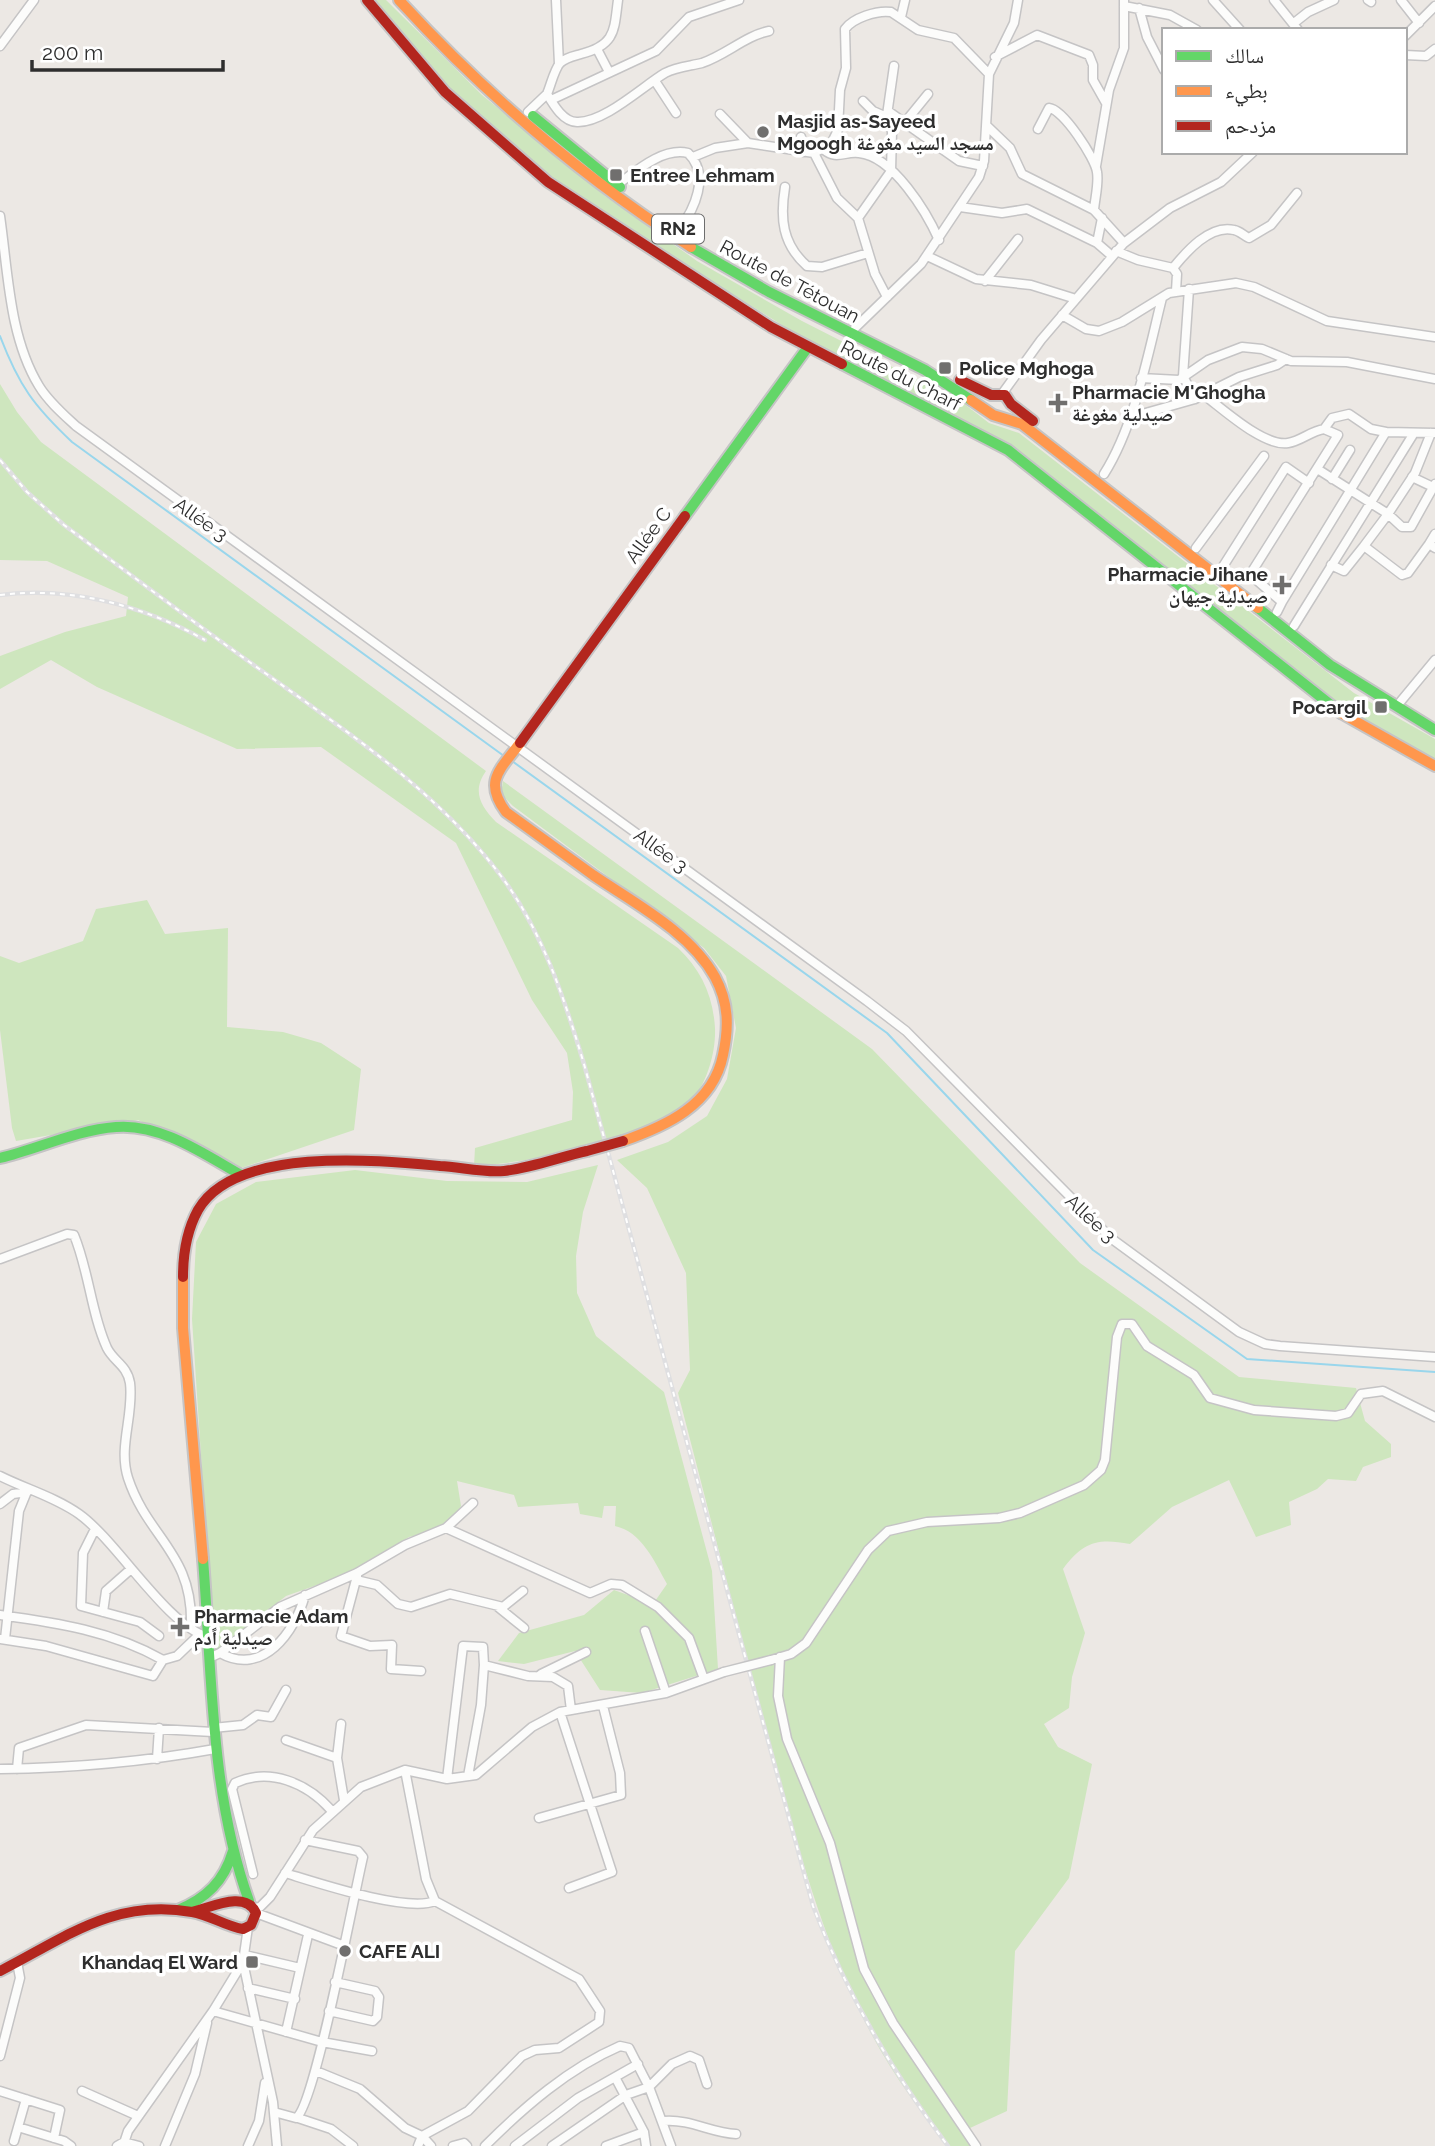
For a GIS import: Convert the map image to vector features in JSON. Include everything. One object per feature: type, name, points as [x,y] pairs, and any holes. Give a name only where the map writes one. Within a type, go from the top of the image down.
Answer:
[{"type":"main road","name":"Route du Charf","points":[[367,0],[444,92],[548,182],[771,327],[1009,450],[1295,679],[1340,712],[1435,766]]},
{"type":"main road","name":"Route de Tétouan","points":[[399,0],[439,44],[518,116],[590,176],[664,230],[741,277],[950,384],[987,408]]},
{"type":"main road","name":"Route de Tétouan","points":[[408,0],[454,48],[528,112],[617,185],[679,230],[746,271],[855,328],[997,394]]},
{"type":"main road","name":"Allée C","points":[[241,1175],[275,1167],[362,1159],[503,1171],[587,1151],[673,1122],[694,1107],[709,1087],[724,1055],[727,1036],[722,994],[704,960],[674,930],[506,812],[494,796],[495,777],[808,347]]},
{"type":"main road","points":[[987,408],[997,394]]},
{"type":"main road","name":"RN2","points":[[997,394],[1104,474],[1222,568],[1279,607],[1294,626],[1334,657],[1435,720]]},
{"type":"main road","points":[[1004,415],[1011,404]]},
{"type":"main road","name":"RN2","points":[[987,408],[993,415],[1004,415],[1057,449],[1330,665],[1435,730]]},
{"type":"main road","points":[[0,1158],[118,1127],[162,1135],[201,1152],[241,1175]]},
{"type":"main road","points":[[0,1971],[70,1931],[102,1917],[131,1911],[192,1912],[238,1926],[254,1921],[253,1907],[238,1870],[231,1804],[215,1749],[209,1658],[204,1636],[183,1328],[184,1247],[200,1208],[218,1188],[241,1175]]},
{"type":"main road","points":[[175,1911],[215,1888],[229,1867],[234,1848]]},
{"type":"main road","points":[[238,1870],[232,1903],[226,1914],[238,1926]]},
{"type":"main road","points":[[192,1912],[232,1903],[253,1907]]},
{"type":"street","points":[[0,46],[34,0]]},
{"type":"street","points":[[549,97],[559,64],[556,0]]},
{"type":"street","points":[[559,64],[567,58],[597,49],[615,30],[618,0]]},
{"type":"street","points":[[528,112],[549,97],[656,51],[689,17],[738,0]]},
{"type":"street","points":[[901,17],[905,0]]},
{"type":"street","points":[[855,328],[927,256],[960,207],[983,166],[989,74],[1013,23],[1018,0]]},
{"type":"street","points":[[1213,0],[1238,28]]},
{"type":"street","points":[[1274,0],[1296,26],[1308,12],[1334,0]]},
{"type":"street","points":[[1403,0],[1419,23]]},
{"type":"street","points":[[1094,210],[1096,166],[1106,103],[1124,48],[1124,3],[1170,15],[1193,28]]},
{"type":"street","points":[[1407,34],[1435,6]]},
{"type":"street","points":[[1139,8],[1147,37],[1162,66]]},
{"type":"street","points":[[818,151],[831,145],[838,130],[840,90],[846,68],[843,39],[847,25],[879,11],[891,12],[918,30],[954,38],[989,74]]},
{"type":"street","points":[[549,97],[572,122],[581,122],[629,99],[668,71],[705,62],[743,44],[758,33],[769,31]]},
{"type":"street","points":[[995,57],[1037,34],[1087,53],[1093,62],[1093,80],[1106,103]]},
{"type":"street","points":[[597,49],[609,72]]},
{"type":"street","points":[[1426,56],[1435,49]]},
{"type":"street","points":[[1407,55],[1426,56],[1435,61]]},
{"type":"street","points":[[858,218],[891,171],[892,132],[888,114],[894,66]]},
{"type":"street","points":[[655,81],[676,113]]},
{"type":"street","points":[[905,121],[928,94]]},
{"type":"street","points":[[863,101],[873,111],[905,121],[959,161],[983,166]]},
{"type":"street","points":[[1038,129],[1047,109],[1059,111],[1069,122],[1096,166]]},
{"type":"street","points":[[720,114],[748,143]]},
{"type":"street","points":[[986,126],[1010,148],[1022,174],[1094,210],[1124,243]]},
{"type":"street","points":[[801,137],[803,152]]},
{"type":"street","points":[[692,157],[715,148],[748,143],[803,152],[818,151],[836,156],[862,153],[891,171],[926,211],[939,240]]},
{"type":"street","points":[[617,185],[654,160],[681,151],[692,157],[699,178],[697,199],[679,230]]},
{"type":"street","points":[[818,151],[837,198],[858,218],[868,253],[887,297]]},
{"type":"street","points":[[997,394],[1124,243],[1170,208],[1221,182],[1251,154]]},
{"type":"street","points":[[785,187],[781,223],[790,244],[807,267],[822,267],[868,253]]},
{"type":"street","points":[[1173,268],[1190,249],[1216,232],[1234,230],[1249,238],[1260,234],[1297,193]]},
{"type":"street","points":[[960,207],[1002,214],[1027,209],[1114,254],[1173,268],[1177,274],[1176,291]]},
{"type":"street","name":"Allée 3","points":[[0,216],[19,338],[40,389],[56,407],[163,491],[906,1031],[1112,1240],[1240,1332],[1265,1344],[1280,1346],[1435,1357]]},
{"type":"street","points":[[1097,243],[1102,218]]},
{"type":"street","points":[[985,281],[1018,239]]},
{"type":"street","points":[[927,256],[985,281],[1031,285],[1076,299]]},
{"type":"street","points":[[1062,315],[1086,329],[1099,331],[1122,322],[1176,291],[1244,284],[1320,319],[1435,337]]},
{"type":"street","points":[[1189,289],[1183,378],[1195,399]]},
{"type":"street","points":[[1104,474],[1116,453],[1142,378],[1161,298]]},
{"type":"street","points":[[1142,378],[1183,378],[1209,360],[1242,346],[1262,349],[1286,359],[1348,362],[1435,379]]},
{"type":"street","points":[[1128,418],[1195,399],[1239,377],[1278,365],[1286,359]]},
{"type":"street","points":[[1204,395],[1255,433],[1273,442],[1287,444],[1324,429],[1332,418],[1349,414],[1371,429],[1433,433],[1412,477],[1364,546],[1344,571],[1331,565]]},
{"type":"street","points":[[1324,429],[1336,432],[1338,438],[1253,572],[1253,577],[1279,607],[1386,432]]},
{"type":"street","points":[[1294,626],[1414,433]]},
{"type":"street","points":[[1332,479],[1350,450]]},
{"type":"street","points":[[1196,548],[1264,456]]},
{"type":"street","points":[[1222,568],[1286,467],[1309,483]]},
{"type":"street","points":[[1319,470],[1388,514],[1402,527],[1411,527],[1434,486],[1412,477]]},
{"type":"street","points":[[1364,546],[1402,575],[1408,573],[1432,546],[1435,534]]},
{"type":"street","points":[[1401,701],[1435,660]]},
{"type":"street","points":[[0,1259],[67,1234],[74,1235],[106,1345],[125,1367],[129,1380],[130,1420],[123,1450],[128,1477],[140,1505],[186,1579],[190,1595],[191,1628]]},
{"type":"street","points":[[253,1907],[265,1903],[305,1840],[331,1810],[361,1787],[405,1770],[447,1779],[468,1776],[485,1770],[532,1727],[560,1712],[666,1693],[724,1672],[791,1654],[806,1643],[868,1550],[888,1531],[926,1522],[1020,1513],[1059,1498],[1097,1475],[1105,1460],[1117,1337],[1122,1324],[1132,1324],[1147,1346],[1194,1375],[1210,1398],[1221,1402],[1254,1410],[1289,1410],[1335,1416],[1348,1413],[1362,1394],[1383,1391],[1435,1417]]},
{"type":"street","points":[[0,1476],[79,1514],[191,1628],[204,1636],[177,1656],[163,1660],[153,1676],[46,1646],[2,1639],[19,1511],[27,1491]]},
{"type":"street","points":[[0,1504],[13,1494],[27,1491]]},
{"type":"street","points":[[209,1658],[220,1653],[280,1607],[356,1577],[405,1545],[446,1528],[473,1503]]},
{"type":"street","points":[[446,1528],[590,1593],[611,1584],[622,1585],[659,1607],[684,1632],[704,1679]]},
{"type":"street","points":[[95,1529],[83,1553],[81,1606],[140,1622],[159,1636]]},
{"type":"street","points":[[103,1612],[106,1591],[131,1569]]},
{"type":"street","points":[[356,1577],[377,1585],[398,1604],[411,1607],[450,1594],[498,1607],[524,1628]]},
{"type":"street","points":[[356,1577],[341,1636],[370,1646],[392,1646],[391,1670],[421,1671]]},
{"type":"street","points":[[498,1607],[507,1605],[523,1591]]},
{"type":"street","points":[[220,1653],[242,1661],[271,1651],[291,1629],[305,1595]]},
{"type":"street","points":[[4,1616],[89,1629],[142,1647],[163,1660]]},
{"type":"street","points":[[645,1631],[666,1693]]},
{"type":"street","points":[[447,1779],[463,1646],[483,1647],[484,1665],[481,1705],[468,1776]]},
{"type":"street","points":[[539,1676],[586,1652]]},
{"type":"street","points":[[780,1657],[778,1696],[781,1716],[798,1767],[830,1843],[864,1969],[892,2023],[976,2146]]},
{"type":"street","points":[[484,1665],[516,1674],[558,1678],[568,1686],[571,1710]]},
{"type":"street","points":[[17,1769],[19,1748],[86,1725],[213,1730],[243,1725],[257,1715],[271,1717],[286,1690]]},
{"type":"street","points":[[539,1818],[618,1797],[622,1793],[603,1706]]},
{"type":"street","points":[[560,1712],[588,1806],[612,1872],[569,1888]]},
{"type":"street","points":[[341,1724],[337,1758],[344,1800]]},
{"type":"street","points":[[158,1759],[159,1728]]},
{"type":"street","points":[[286,1740],[337,1758]]},
{"type":"street","points":[[0,1769],[76,1768],[158,1759],[215,1749]]},
{"type":"street","points":[[405,1770],[426,1880],[435,1901]]},
{"type":"street","points":[[253,1874],[231,1804],[235,1783],[271,1776],[307,1790],[331,1810]]},
{"type":"street","points":[[298,2118],[316,2071],[363,1857],[360,1852],[305,1840]]},
{"type":"street","points":[[285,1873],[354,1893],[413,1903],[435,1901],[579,1979],[601,2015],[596,2026],[559,2048],[535,2050],[522,2056],[468,2112],[422,2136],[418,2146]]},
{"type":"street","points":[[253,1907],[308,1935],[342,1945]]},
{"type":"street","points":[[238,1926],[246,1945],[244,1959],[248,1988],[274,2112],[278,2146]]},
{"type":"street","points":[[286,2032],[308,1935]]},
{"type":"street","points":[[244,1959],[300,1968]]},
{"type":"street","points":[[139,2146],[121,2145],[138,2116],[210,2015],[244,1959]]},
{"type":"street","points":[[0,2056],[20,1978],[17,1962]]},
{"type":"street","points":[[329,2011],[373,2021],[377,2017],[379,1997],[375,1991],[335,1982]]},
{"type":"street","points":[[248,1988],[295,1999]]},
{"type":"street","points":[[210,2015],[372,2051]]},
{"type":"street","points":[[165,2146],[195,2074],[210,2015]]},
{"type":"street","points":[[485,2146],[530,2104],[609,2051],[626,2045],[649,2087],[664,2121],[671,2146]]},
{"type":"street","points":[[552,2146],[626,2095],[649,2087],[672,2064],[690,2056],[699,2060],[707,2084]]},
{"type":"street","points":[[515,2146],[578,2098],[638,2064]]},
{"type":"street","points":[[316,2071],[360,2089],[405,2128],[422,2136],[430,2146]]},
{"type":"street","points":[[615,2077],[643,2132],[646,2146]]},
{"type":"street","points":[[248,2146],[259,2121],[266,2080]]},
{"type":"street","points":[[0,2091],[60,2110],[54,2138]]},
{"type":"street","points":[[82,2091],[138,2116]]},
{"type":"street","points":[[14,2141],[26,2099]]},
{"type":"street","points":[[274,2112],[331,2129],[354,2146]]},
{"type":"street","points":[[259,2121],[275,2123]]},
{"type":"street","points":[[664,2121],[699,2124],[721,2133],[736,2134]]},
{"type":"street","points":[[18,2127],[71,2146]]},
{"type":"street","points":[[606,2146],[643,2132]]},
{"type":"street","points":[[453,2146],[464,2143],[467,2146]]},
{"type":"green space","points":[[371,0],[386,0],[482,95],[605,196],[697,261],[802,321],[963,403],[989,423],[1019,433],[1354,693],[1435,739],[1435,759],[1355,715],[1232,623],[1023,454],[995,436],[825,352],[555,183],[446,87]]},
{"type":"green space","points":[[0,384],[17,412],[41,442],[486,771],[479,785],[480,798],[496,822],[686,956],[704,984],[712,1005],[715,1028],[709,1067],[690,1102],[673,1115],[620,1138],[556,1154],[474,1166],[475,1148],[572,1120],[573,1092],[567,1053],[532,1000],[456,843],[321,747],[237,749],[97,687],[51,660],[0,689],[0,656],[65,632],[126,616],[128,597],[47,561],[0,560]]},
{"type":"green space","points":[[503,781],[872,1049],[1080,1263],[1239,1377],[1356,1388],[1365,1421],[1391,1444],[1391,1457],[1363,1467],[1356,1481],[1328,1479],[1317,1489],[1289,1502],[1291,1525],[1256,1537],[1229,1480],[1172,1507],[1130,1544],[1092,1544],[1077,1553],[1063,1569],[1085,1633],[1072,1677],[1069,1708],[1044,1724],[1058,1747],[1092,1764],[1069,1878],[1015,1951],[1007,2111],[970,2128],[980,2146],[950,2146],[915,2103],[859,2011],[821,1919],[791,1823],[678,1393],[690,1370],[686,1273],[647,1188],[617,1160],[668,1142],[707,1116],[727,1079],[736,1028],[726,976],[704,948],[513,806],[501,794]]},
{"type":"green space","points":[[147,900],[165,934],[228,928],[227,1027],[283,1032],[321,1043],[361,1069],[354,1130],[241,1168],[138,1120],[16,1141],[12,1128],[0,1030],[0,956],[19,963],[83,941],[96,909]]},
{"type":"green space","points":[[598,1165],[583,1212],[576,1256],[577,1293],[596,1336],[664,1392],[712,1571],[718,1669],[642,1693],[600,1690],[575,1651],[524,1664],[498,1661],[519,1633],[584,1615],[614,1590],[653,1604],[667,1584],[640,1541],[633,1534],[615,1526],[616,1506],[604,1506],[602,1518],[580,1514],[578,1503],[518,1507],[514,1495],[457,1481],[461,1506],[453,1519],[436,1530],[409,1537],[348,1574],[286,1596],[214,1652],[192,1319],[196,1242],[216,1204],[256,1182],[355,1170],[447,1181],[527,1182]]},
{"type":"waterway","points":[[0,336],[14,369],[29,394],[72,442],[504,756]]},
{"type":"waterway","points":[[512,761],[887,1033],[1093,1250],[1247,1359],[1435,1372]]},
{"type":"railway","points":[[0,460],[27,492],[64,525],[360,741],[421,791],[476,846],[501,876],[529,920],[551,966],[584,1064],[813,1906],[840,1970],[872,2031],[948,2146]]},
{"type":"railway","points":[[0,595],[53,593],[106,601],[157,617],[205,640]]},
{"type":"traffic: fast","points":[[533,116],[620,187]]},
{"type":"traffic: fast","points":[[691,247],[769,292],[925,370],[971,400]]},
{"type":"traffic: fast","points":[[685,516],[808,347]]},
{"type":"traffic: fast","points":[[842,364],[1008,450],[1341,713]]},
{"type":"traffic: fast","points":[[1258,608],[1330,665],[1435,730]]},
{"type":"traffic: fast","points":[[0,1158],[86,1132],[132,1127],[149,1130],[181,1142],[241,1175]]},
{"type":"traffic: fast","points":[[203,1559],[211,1689],[220,1775],[236,1860],[249,1901]]},
{"type":"traffic: fast","points":[[178,1910],[198,1900],[213,1887],[225,1871],[233,1851]]},
{"type":"traffic: slow","points":[[399,0],[466,69],[537,133],[612,192],[691,247]]},
{"type":"traffic: slow","points":[[971,400],[993,415],[1022,424],[1258,608]]},
{"type":"traffic: slow","points":[[1341,713],[1435,766]]},
{"type":"traffic: slow","points":[[520,743],[501,769],[495,784],[499,801],[506,812],[676,932],[704,961],[723,996],[727,1025],[725,1045],[718,1072],[709,1087],[698,1100],[671,1120],[623,1141]]},
{"type":"traffic: slow","points":[[183,1277],[183,1328],[203,1559]]},
{"type":"traffic: jam","points":[[367,0],[445,92],[548,182],[771,327],[842,364]]},
{"type":"traffic: jam","points":[[960,380],[991,395],[1005,395],[1011,404],[1033,421]]},
{"type":"traffic: jam","points":[[520,743],[685,516]]},
{"type":"traffic: jam","points":[[587,1151],[623,1141]]},
{"type":"traffic: jam","points":[[183,1277],[186,1243],[198,1210],[216,1189],[243,1175],[274,1166],[345,1160],[504,1171],[587,1151]]},
{"type":"traffic: jam","points":[[0,1971],[69,1934],[114,1916],[164,1909],[205,1915],[243,1929],[251,1925],[256,1913],[245,1902],[237,1901],[192,1912]]},
{"type":"place","name":"Masjid as-Sayeed Mgoogh مسجد السيد مغوغة","points":[[763,132]]},
{"type":"place","name":"Entree Lehmam","points":[[616,175]]},
{"type":"place","name":"Police Mghoga","points":[[945,368]]},
{"type":"place","name":"Pharmacie M'Ghogha صيدلية مغوغة","points":[[1058,403]]},
{"type":"place","name":"Pharmacie Jihane صيدلية جيهان","points":[[1282,585]]},
{"type":"place","name":"Pocargil","points":[[1381,707]]},
{"type":"place","name":"Pharmacie Adam صيدلية اًدم","points":[[180,1627]]},
{"type":"place","name":"CAFE ALI","points":[[345,1951]]},
{"type":"place","name":"Khandaq El Ward","points":[[252,1962]]}]
